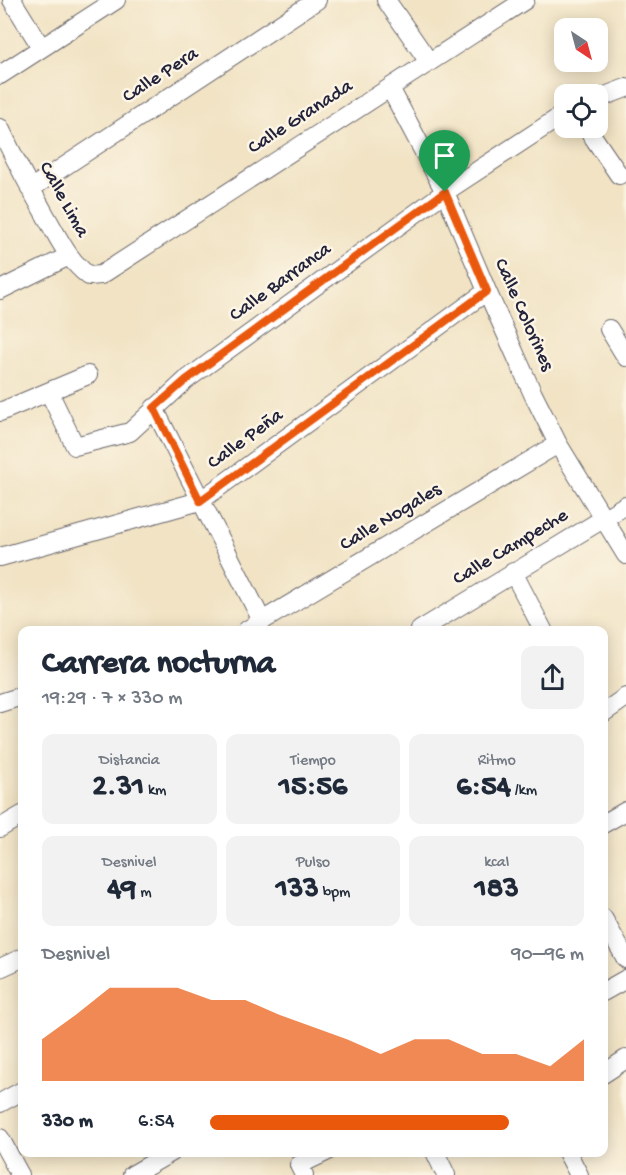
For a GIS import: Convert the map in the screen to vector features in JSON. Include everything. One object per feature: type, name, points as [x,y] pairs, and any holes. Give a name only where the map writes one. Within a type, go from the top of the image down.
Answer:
[{"type":"street","points":[[12,0],[41,47]]},
{"type":"street","points":[[0,75],[116,0]]},
{"type":"street","name":"Calle Pera","points":[[30,189],[316,0]]},
{"type":"street","points":[[386,0],[429,62]]},
{"type":"street","name":"Calle Granada","points":[[101,275],[525,0]]},
{"type":"street","name":"Calle Colorines","points":[[390,88],[445,192],[533,394],[558,444],[626,555]]},
{"type":"street","points":[[608,95],[626,88]]},
{"type":"street","name":"Calle Barranca","points":[[49,392],[75,446],[130,432],[186,380],[445,192],[554,121]]},
{"type":"street","name":"Calle Lima","points":[[0,128],[8,165],[30,189],[69,256],[89,276],[101,275]]},
{"type":"street","points":[[594,138],[619,175]]},
{"type":"street","points":[[0,290],[69,256]]},
{"type":"street","name":"Calle Peña","points":[[0,558],[200,501],[487,291]]},
{"type":"street","points":[[609,329],[626,357]]},
{"type":"street","points":[[0,412],[88,375]]},
{"type":"street","points":[[154,408],[200,501],[254,626]]},
{"type":"street","name":"Calle Nogales","points":[[254,626],[558,444]]},
{"type":"street","name":"Calle Campeche","points":[[442,624],[513,572],[626,505]]},
{"type":"street","points":[[513,572],[541,626]]},
{"type":"street","points":[[608,710],[626,697]]},
{"type":"street","points":[[608,821],[626,811]]},
{"type":"street","points":[[0,828],[18,817]]},
{"type":"street","points":[[608,932],[626,958]]},
{"type":"street","points":[[0,968],[18,960]]},
{"type":"street","points":[[608,989],[626,979]]},
{"type":"street","points":[[608,1071],[626,1059]]},
{"type":"street","points":[[0,1103],[18,1093]]},
{"type":"street","points":[[0,1138],[20,1175]]},
{"type":"street","points":[[302,1170],[319,1157]]},
{"type":"street","points":[[438,1157],[447,1175]]},
{"type":"street","points":[[570,1157],[579,1175]]},
{"type":"street","points":[[132,1175],[165,1162]]},
{"type":"route","points":[[445,192],[487,291],[200,501],[154,408],[186,380],[445,192]]}]
